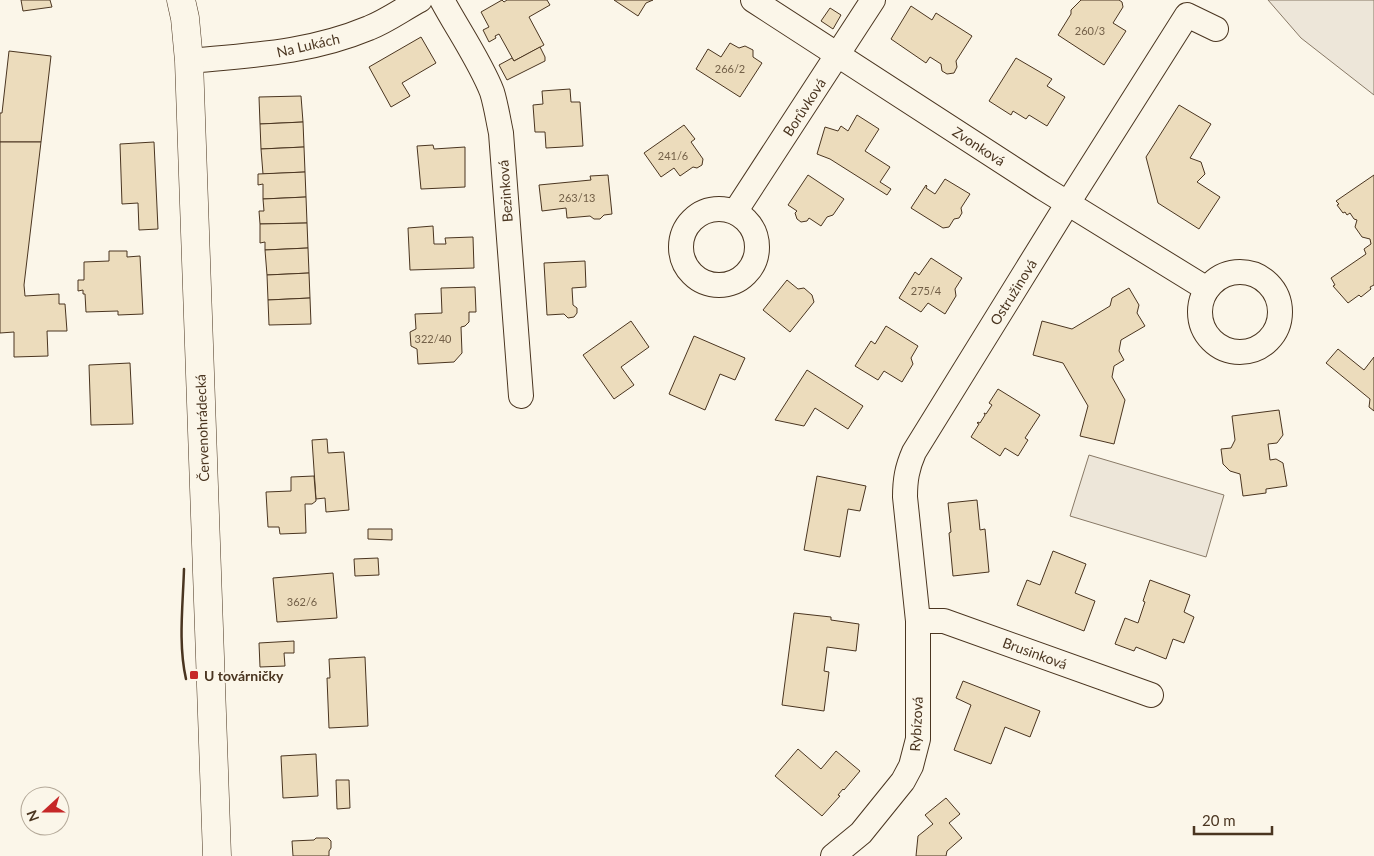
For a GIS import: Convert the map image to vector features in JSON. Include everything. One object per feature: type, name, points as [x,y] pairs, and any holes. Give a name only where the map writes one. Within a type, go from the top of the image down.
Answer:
[{"type":"street","name":"Červenohrádecká","points":[[181,0],[185,18],[189,61],[217,856]]},
{"type":"street","name":"Na Lukách","points":[[189,61],[279,53],[316,46],[372,27],[420,0]]},
{"type":"street","name":"Bezinková","points":[[442,0],[491,90],[496,107],[501,133],[521,396]]},
{"type":"street","name":"Zvonková","points":[[753,0],[1068,204],[1207,289]]},
{"type":"street","name":"Borůvková","points":[[735,212],[873,0]]},
{"type":"street","name":"Ostružinová","points":[[918,621],[905,497],[905,480],[914,452],[1187,15],[1216,29]]},
{"type":"street","name":"Brusinková","points":[[918,621],[944,621],[1151,695]]},
{"type":"street","name":"Rybízová","points":[[833,856],[853,841],[868,826],[903,781],[911,766],[918,739],[918,621]]},
{"type":"shaded area","points":[[1268,0],[1374,0],[1374,95],[1301,38]]},
{"type":"shaded area","points":[[1089,455],[1224,495],[1206,557],[1070,516]]},
{"type":"building","points":[[21,0],[50,0],[52,7],[23,11]]},
{"type":"building","points":[[502,0],[504,2],[507,0],[547,0],[550,5],[529,17],[544,45],[514,61],[499,34],[489,42],[483,30],[489,27],[481,12]]},
{"type":"building","points":[[614,0],[653,0],[646,3],[638,16]]},
{"type":"building","points":[[1081,0],[1119,0],[1122,2],[1123,7],[1113,23],[1126,31],[1104,65],[1058,35],[1071,14],[1071,10]]},
{"type":"building","points":[[911,6],[932,20],[936,13],[972,36],[956,61],[957,67],[954,73],[947,74],[942,71],[941,64],[930,57],[926,63],[891,39]]},
{"type":"building","points":[[830,8],[841,15],[833,29],[821,21]]},
{"type":"building","points":[[421,37],[436,63],[402,83],[410,96],[391,107],[369,67]]},
{"type":"building","points":[[730,43],[739,48],[745,46],[753,50],[753,57],[762,63],[740,97],[696,69],[708,49],[721,57]]},
{"type":"building","points":[[540,47],[545,61],[507,80],[499,65],[512,58],[514,61]]},
{"type":"building","points":[[9,51],[51,56],[41,142],[0,142],[0,113],[2,113]]},
{"type":"building","points":[[1016,58],[1052,79],[1047,86],[1065,97],[1047,126],[1029,115],[1026,119],[1013,111],[1011,115],[989,101]]},
{"type":"building","points":[[570,89],[571,102],[580,102],[583,146],[546,148],[545,132],[535,132],[533,105],[543,104],[542,91]]},
{"type":"building","points":[[301,96],[303,122],[260,124],[259,97]]},
{"type":"building","points":[[1179,105],[1211,124],[1190,158],[1201,162],[1205,174],[1197,182],[1220,197],[1199,229],[1158,203],[1146,157]]},
{"type":"building","points":[[857,115],[879,129],[865,151],[890,167],[880,182],[891,189],[887,195],[830,159],[817,154],[825,127],[838,131],[841,126],[848,131]]},
{"type":"building","points":[[303,122],[304,147],[261,149],[260,124]]},
{"type":"building","points":[[684,125],[695,139],[691,142],[703,159],[702,165],[697,168],[693,167],[680,176],[674,168],[661,177],[644,153]]},
{"type":"building","points":[[0,142],[41,142],[24,285],[25,296],[59,294],[59,304],[65,304],[67,331],[47,331],[48,356],[14,357],[14,332],[0,333]]},
{"type":"building","points":[[154,142],[158,229],[139,230],[138,203],[122,204],[120,144]]},
{"type":"building","points":[[433,145],[434,149],[465,147],[465,187],[421,189],[417,146]]},
{"type":"building","points":[[304,147],[305,172],[263,174],[261,149]]},
{"type":"building","points":[[305,172],[306,197],[263,199],[263,184],[258,185],[258,174]]},
{"type":"building","points":[[608,175],[612,214],[604,215],[600,219],[594,219],[590,216],[567,218],[566,208],[542,211],[539,185],[591,180],[590,176]]},
{"type":"building","points":[[808,175],[844,199],[833,215],[827,217],[821,226],[809,218],[807,221],[801,222],[797,219],[795,213],[797,211],[788,205]]},
{"type":"building","points":[[1374,175],[1374,285],[1361,297],[1359,295],[1348,303],[1333,286],[1335,285],[1331,278],[1366,254],[1364,249],[1371,244],[1370,239],[1362,237],[1355,227],[1357,220],[1350,213],[1347,215],[1345,212],[1343,213],[1336,201]]},
{"type":"building","points":[[945,179],[970,194],[961,208],[962,213],[959,218],[954,219],[949,227],[943,228],[911,208],[926,185],[926,188],[935,194]]},
{"type":"building","points":[[306,197],[307,223],[260,224],[259,211],[264,211],[263,199]]},
{"type":"building","points":[[307,223],[308,248],[265,250],[265,242],[260,243],[260,224]]},
{"type":"building","points":[[433,226],[434,244],[446,244],[445,238],[473,237],[474,268],[410,270],[408,228]]},
{"type":"building","points":[[308,248],[309,273],[267,275],[265,250]]},
{"type":"building","points":[[109,251],[127,251],[127,257],[140,256],[143,314],[118,315],[118,311],[86,312],[85,294],[83,294],[83,290],[78,291],[78,280],[84,280],[84,262],[109,261]]},
{"type":"building","points":[[931,258],[962,278],[955,289],[956,296],[945,314],[928,303],[921,312],[899,298],[915,272],[919,275]]},
{"type":"building","points":[[585,261],[586,287],[572,288],[573,305],[577,308],[577,313],[574,317],[568,318],[564,314],[547,315],[544,263]]},
{"type":"building","points":[[309,273],[310,298],[268,300],[267,275]]},
{"type":"building","points":[[787,280],[798,289],[804,288],[812,295],[814,302],[790,332],[763,310]]},
{"type":"building","points":[[475,287],[476,312],[469,312],[469,322],[461,327],[462,353],[454,362],[418,364],[417,349],[411,346],[410,332],[416,329],[415,314],[442,313],[441,288]]},
{"type":"building","points":[[1129,288],[1139,305],[1137,313],[1145,326],[1121,340],[1119,351],[1124,360],[1114,366],[1112,377],[1125,400],[1114,444],[1080,436],[1088,406],[1063,363],[1033,355],[1042,321],[1072,329],[1110,306],[1112,298]]},
{"type":"building","points":[[310,298],[311,324],[269,325],[268,300]]},
{"type":"building","points":[[631,321],[649,347],[621,367],[634,385],[614,399],[583,355]]},
{"type":"building","points":[[886,326],[918,346],[911,358],[913,364],[902,382],[884,371],[878,380],[855,366],[871,341],[875,344]]},
{"type":"building","points":[[694,336],[745,358],[735,380],[720,374],[705,410],[669,394]]},
{"type":"building","points":[[1338,349],[1364,370],[1374,357],[1374,411],[1369,407],[1370,399],[1326,363]]},
{"type":"building","points":[[130,363],[133,424],[91,425],[89,365]]},
{"type":"building","points":[[807,370],[863,406],[848,429],[815,408],[804,426],[775,420]]},
{"type":"building","points":[[998,389],[1040,415],[1025,438],[1028,440],[1018,456],[1005,448],[1000,456],[971,437],[979,424],[977,423],[980,423],[985,415],[984,413],[986,414],[992,405],[989,403]]},
{"type":"building","points":[[1279,410],[1283,435],[1277,443],[1268,444],[1270,460],[1276,459],[1283,463],[1287,486],[1266,489],[1266,493],[1243,496],[1240,474],[1230,471],[1223,464],[1221,449],[1231,448],[1235,440],[1232,416]]},
{"type":"building","points":[[327,439],[328,453],[344,452],[349,510],[326,512],[325,498],[316,499],[312,440]]},
{"type":"building","points":[[314,476],[316,501],[312,504],[305,504],[306,533],[280,534],[279,527],[268,527],[266,492],[291,491],[291,477]]},
{"type":"building","points":[[817,476],[866,486],[860,511],[848,509],[840,557],[804,550]]},
{"type":"building","points":[[977,500],[980,530],[985,529],[989,572],[953,576],[948,503]]},
{"type":"building","points":[[368,529],[392,529],[392,540],[368,539]]},
{"type":"building","points":[[1053,551],[1086,564],[1075,593],[1095,601],[1084,631],[1017,605],[1027,580],[1040,585]]},
{"type":"building","points":[[378,558],[379,575],[355,576],[354,559]]},
{"type":"building","points":[[333,573],[337,618],[277,622],[273,578]]},
{"type":"building","points":[[1150,580],[1190,595],[1184,612],[1194,617],[1184,643],[1173,639],[1166,659],[1136,647],[1134,651],[1115,644],[1125,618],[1138,623]]},
{"type":"building","points":[[794,613],[831,617],[831,620],[859,624],[856,651],[827,647],[824,671],[829,672],[824,711],[782,705]]},
{"type":"building","points":[[294,641],[294,653],[284,653],[285,666],[260,667],[259,643]]},
{"type":"building","points":[[365,657],[368,726],[329,728],[327,678],[330,678],[329,659]]},
{"type":"building","points":[[963,681],[1040,711],[1030,737],[1005,727],[991,764],[954,750],[971,705],[956,698]]},
{"type":"building","points":[[798,749],[821,769],[836,751],[860,771],[822,816],[775,776]]},
{"type":"building","points":[[316,754],[318,796],[283,798],[281,756]]},
{"type":"building","points":[[336,780],[349,780],[350,808],[337,809]]},
{"type":"building","points":[[946,798],[960,814],[949,823],[962,838],[947,851],[946,856],[916,856],[918,836],[933,824],[925,815]]},
{"type":"building","points":[[316,838],[328,838],[331,841],[329,856],[293,856],[292,841],[314,840]]},
{"type":"wall","points":[[184,569],[182,652],[186,679]]},
{"type":"place","name":"U továrničky","points":[[194,675]]}]
